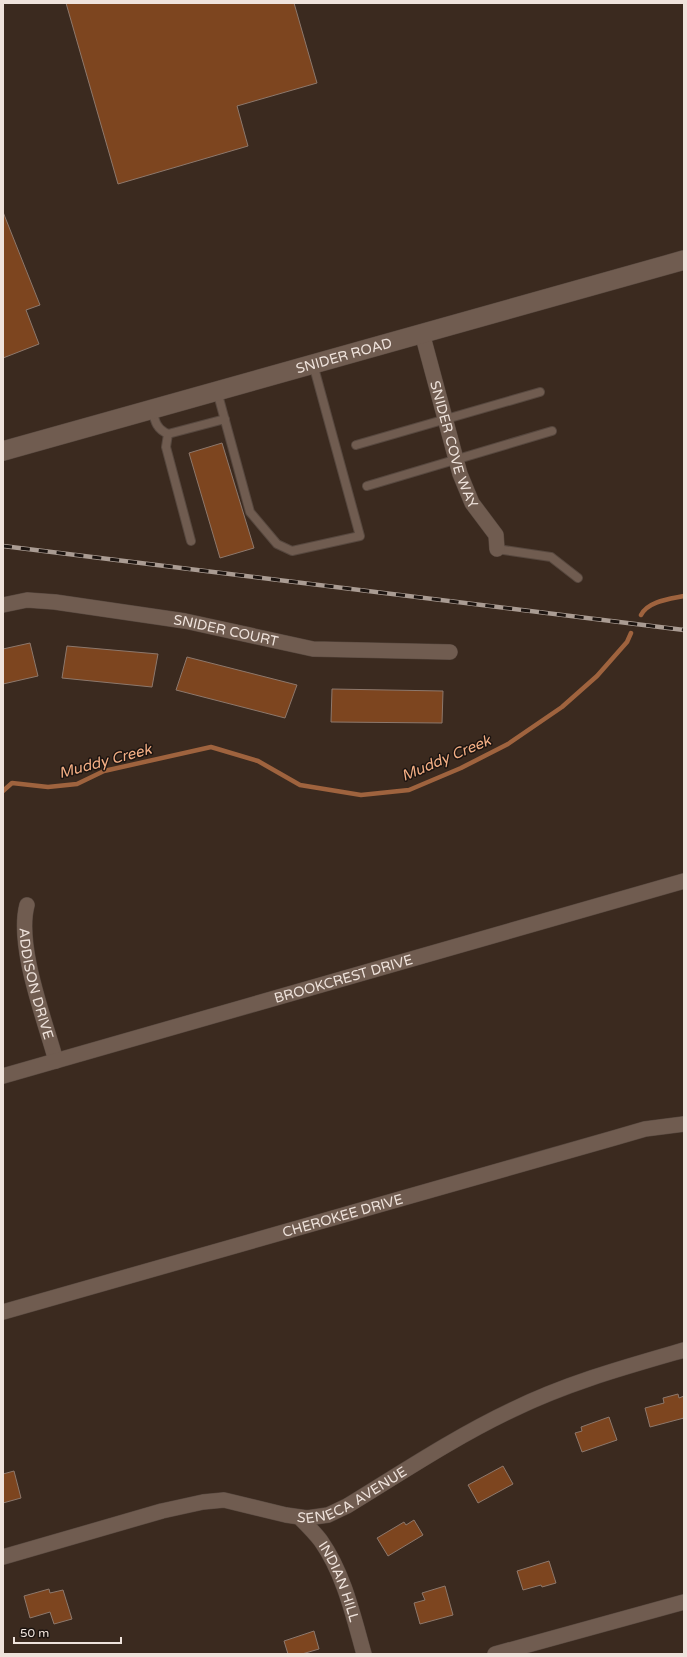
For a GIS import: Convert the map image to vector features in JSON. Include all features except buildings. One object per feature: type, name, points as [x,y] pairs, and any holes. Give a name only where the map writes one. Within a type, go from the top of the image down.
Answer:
[{"type":"street","name":"SNIDER ROAD","points":[[3,451],[684,260]]},
{"type":"street","name":"SNIDER COVE WAY","points":[[422,333],[457,460],[468,494],[477,512],[492,528],[496,536],[497,549]]},
{"type":"street","name":"SNIDER COURT","points":[[3,605],[27,600],[55,602],[185,620],[313,649],[450,652]]},
{"type":"street","name":"BROOKCREST DRIVE","points":[[3,1076],[684,881]]},
{"type":"street","name":"ADDISON DRIVE","points":[[27,905],[23,926],[25,947],[56,1061]]},
{"type":"street","name":"CHEROKEE DRIVE","points":[[3,1312],[645,1129],[684,1124]]},
{"type":"street","name":"SENECA AVENUE","points":[[3,1557],[162,1511],[204,1502],[224,1500],[300,1518],[318,1518],[328,1515],[347,1506],[465,1434],[526,1403],[601,1374],[684,1350]]},
{"type":"street","name":"INDIAN HILL","points":[[300,1518],[320,1540],[338,1571],[351,1607],[364,1654]]},
{"type":"street","points":[[495,1654],[684,1602]]},
{"type":"lane","points":[[217,391],[250,512],[277,544],[292,551],[360,536],[313,364]]},
{"type":"lane","points":[[356,445],[540,392]]},
{"type":"lane","points":[[152,409],[156,426],[161,432],[168,434],[225,419]]},
{"type":"lane","points":[[367,486],[552,431]]},
{"type":"lane","points":[[168,434],[166,446],[191,541]]},
{"type":"lane","points":[[497,549],[551,557],[578,578]]},
{"type":"waterway","name":"Muddy Creek","points":[[641,615],[644,610],[654,604],[684,596]]},
{"type":"waterway","name":"Muddy Creek","points":[[3,791],[12,783],[48,787],[77,784],[104,771],[211,747],[258,761],[300,785],[361,795],[409,790],[461,768],[508,744],[562,707],[597,676],[627,642],[631,633]]},
{"type":"railway","points":[[3,546],[684,630]]}]
